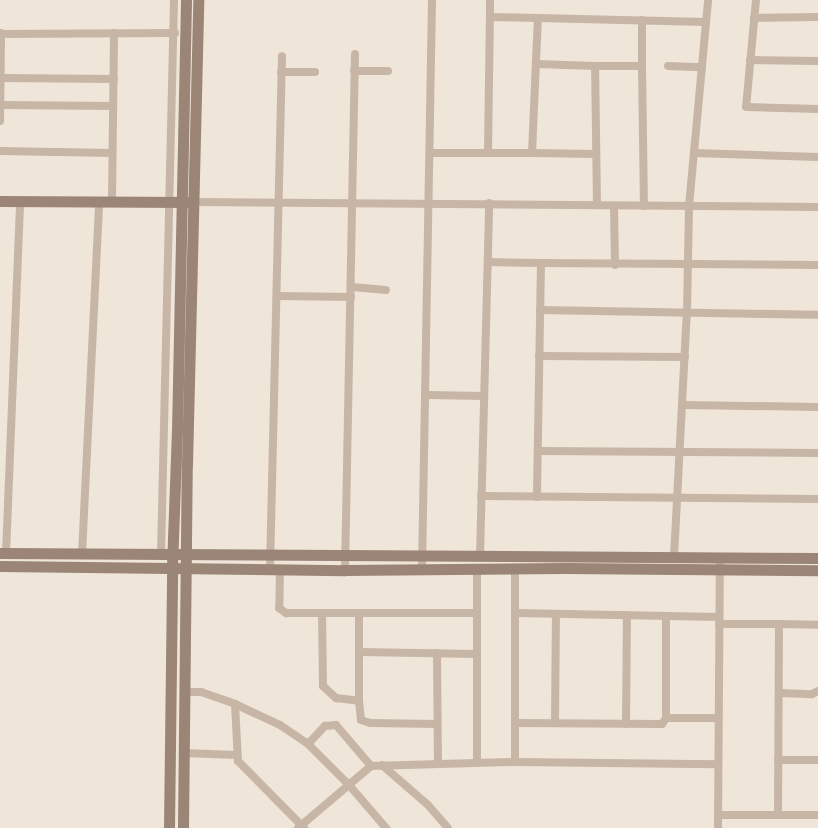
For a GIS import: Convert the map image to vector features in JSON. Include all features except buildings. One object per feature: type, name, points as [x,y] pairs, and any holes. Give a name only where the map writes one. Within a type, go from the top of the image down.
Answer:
[{"type":"street","points":[[169,828],[172,566],[167,553],[169,202],[174,0]]},
{"type":"street","points":[[186,0],[192,34]]},
{"type":"street","points":[[183,828],[192,34],[198,0]]},
{"type":"street","points":[[422,568],[427,396],[432,0]]},
{"type":"street","points":[[488,153],[490,0]]},
{"type":"street","points":[[674,557],[678,451],[687,312],[689,206],[708,0]]},
{"type":"street","points":[[756,0],[746,107],[818,109]]},
{"type":"street","points":[[490,17],[706,22]]},
{"type":"street","points":[[754,18],[818,17]]},
{"type":"street","points":[[532,153],[538,18]]},
{"type":"street","points":[[642,20],[644,206]]},
{"type":"street","points":[[112,202],[114,33]]},
{"type":"street","points":[[0,121],[1,34],[192,34]]},
{"type":"street","points":[[345,570],[352,288],[355,54]]},
{"type":"street","points":[[282,56],[271,555],[282,612],[322,614],[477,613]]},
{"type":"street","points":[[750,60],[818,61]]},
{"type":"street","points":[[537,64],[642,66]]},
{"type":"street","points":[[595,66],[596,205]]},
{"type":"street","points":[[668,66],[702,67]]},
{"type":"street","points":[[354,71],[388,71]]},
{"type":"street","points":[[282,72],[315,72]]},
{"type":"street","points":[[1,78],[114,79]]},
{"type":"street","points":[[0,105],[113,106]]},
{"type":"street","points":[[0,151],[112,153]]},
{"type":"street","points":[[694,152],[818,157]]},
{"type":"street","points":[[431,153],[596,154]]},
{"type":"street","points":[[0,201],[489,203],[818,207]]},
{"type":"street","points":[[20,202],[3,553],[818,558]]},
{"type":"street","points":[[82,554],[100,202]]},
{"type":"street","points":[[167,553],[189,202]]},
{"type":"street","points":[[480,556],[489,203]]},
{"type":"street","points":[[614,206],[615,265]]},
{"type":"street","points":[[488,262],[688,266],[818,265]]},
{"type":"street","points":[[537,497],[541,264]]},
{"type":"street","points":[[352,288],[386,290]]},
{"type":"street","points":[[276,296],[351,297]]},
{"type":"street","points":[[540,310],[818,315]]},
{"type":"street","points":[[539,356],[685,358]]},
{"type":"street","points":[[427,396],[484,396]]},
{"type":"street","points":[[682,405],[818,407]]},
{"type":"street","points":[[538,451],[818,453]]},
{"type":"street","points":[[481,496],[818,499]]},
{"type":"street","points":[[718,828],[721,557]]},
{"type":"street","points":[[0,566],[172,566],[345,570],[422,568],[818,570]]},
{"type":"street","points":[[477,568],[477,762]]},
{"type":"street","points":[[515,568],[515,762]]},
{"type":"street","points":[[359,613],[359,701],[364,723],[437,724]]},
{"type":"street","points":[[516,613],[666,616],[719,621],[818,625]]},
{"type":"street","points":[[322,614],[323,686],[336,698],[359,701]]},
{"type":"street","points":[[555,723],[556,614]]},
{"type":"street","points":[[626,724],[627,615]]},
{"type":"street","points":[[516,723],[662,724],[666,718],[666,616]]},
{"type":"street","points":[[778,815],[779,624]]},
{"type":"street","points":[[359,652],[477,654]]},
{"type":"street","points":[[437,653],[438,764]]},
{"type":"street","points":[[778,693],[812,694],[818,691]]},
{"type":"street","points":[[184,692],[202,692],[236,704],[280,725],[308,744],[349,785],[386,828]]},
{"type":"street","points":[[236,704],[236,755],[242,766],[301,827],[370,766],[477,762],[718,764]]},
{"type":"street","points":[[666,718],[718,718]]},
{"type":"street","points":[[308,744],[325,726],[336,725],[370,766]]},
{"type":"street","points":[[184,752],[236,755]]},
{"type":"street","points":[[778,760],[818,760]]},
{"type":"street","points":[[382,765],[428,805],[448,828]]},
{"type":"street","points":[[718,815],[818,815]]}]
